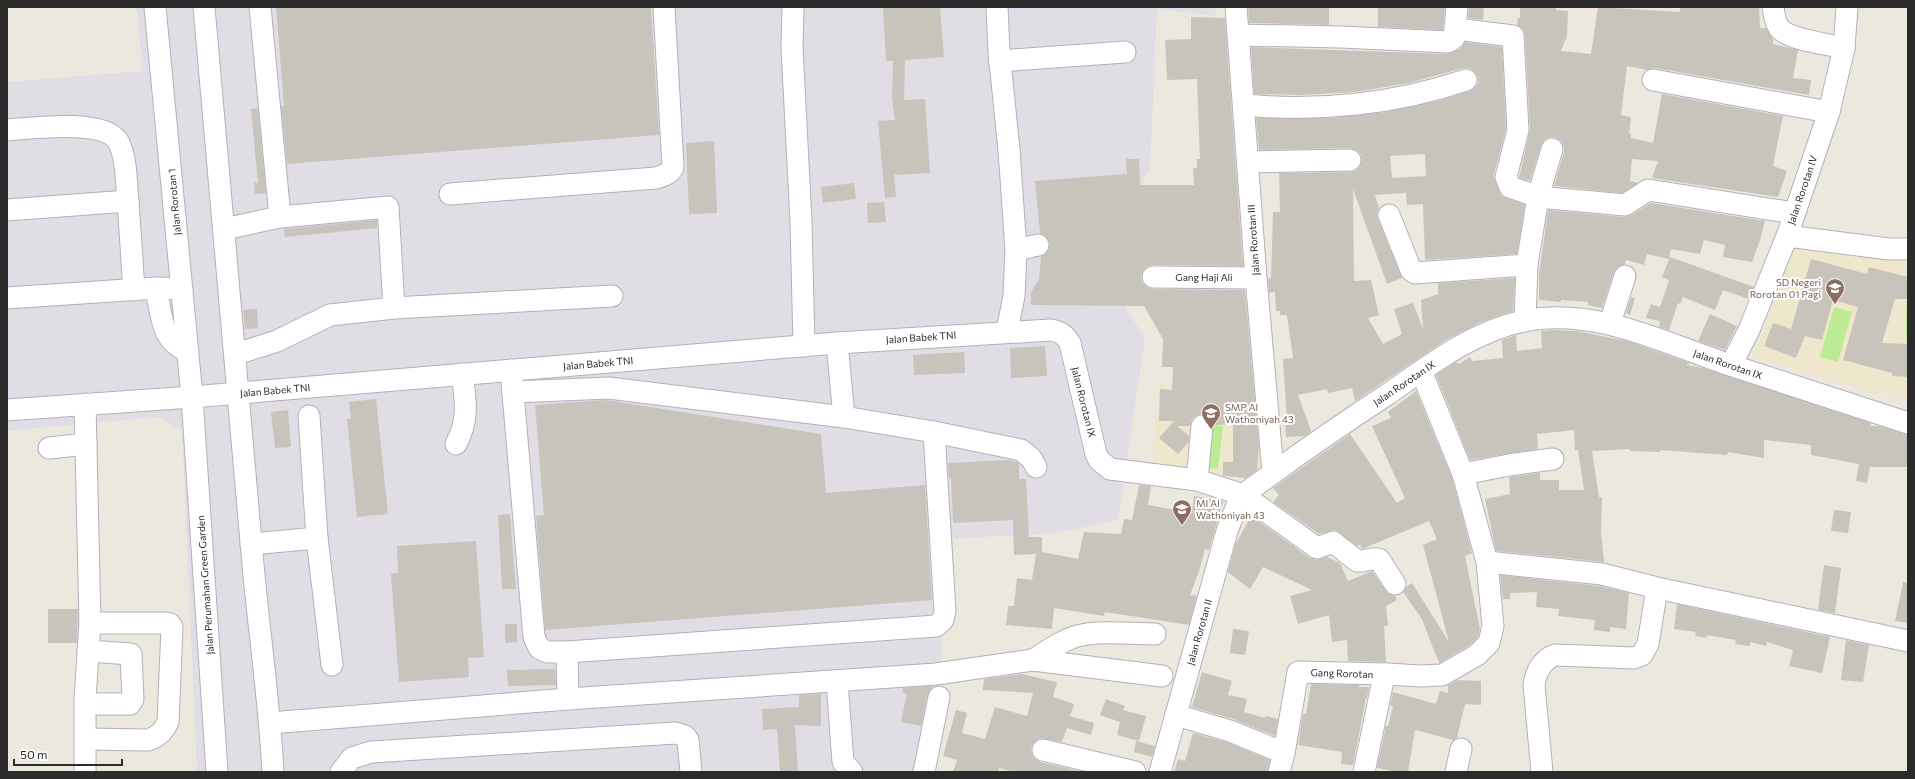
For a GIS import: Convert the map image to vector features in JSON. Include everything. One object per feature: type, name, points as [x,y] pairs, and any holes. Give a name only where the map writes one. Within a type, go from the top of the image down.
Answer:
[{"type":"street","name":"Jalan Rorotan 1","points":[[155,7],[188,351],[196,397]]},
{"type":"street","points":[[204,7],[236,354],[235,393],[274,772]]},
{"type":"street","points":[[260,7],[280,217]]},
{"type":"street","points":[[450,194],[656,178],[671,171],[673,166],[664,7]]},
{"type":"street","points":[[793,7],[792,47],[804,346]]},
{"type":"street","points":[[997,7],[999,61],[1009,150],[1016,250],[1014,296],[1007,331]]},
{"type":"street","name":"Jalan Rorotan III","points":[[1236,7],[1256,278],[1273,472]]},
{"type":"street","points":[[1238,35],[1341,36],[1448,42],[1454,40],[1457,7]]},
{"type":"street","points":[[1773,7],[1777,23],[1787,35],[1844,48]]},
{"type":"street","name":"Jalan Rorotan IV","points":[[1731,365],[1749,330],[1787,236],[1828,112],[1844,48],[1848,7]]},
{"type":"street","points":[[1456,29],[1513,36],[1518,130],[1506,181],[1510,187],[1538,197],[1625,205],[1648,190],[1794,213]]},
{"type":"street","points":[[999,61],[1125,52]]},
{"type":"street","points":[[1244,105],[1267,107],[1337,105],[1380,100],[1440,89],[1466,80]]},
{"type":"street","points":[[1653,80],[1828,112]]},
{"type":"street","points":[[7,130],[85,126],[105,131],[118,142],[123,156],[128,201],[134,290]]},
{"type":"street","points":[[1525,321],[1527,265],[1538,197],[1552,149]]},
{"type":"street","points":[[1248,162],[1350,160]]},
{"type":"street","points":[[7,210],[128,201]]},
{"type":"street","points":[[224,229],[280,217],[388,207],[394,308]]},
{"type":"street","points":[[1389,215],[1411,270],[1415,273],[1527,265]]},
{"type":"street","points":[[1787,236],[1889,249],[1908,249]]},
{"type":"street","points":[[1016,250],[1038,245]]},
{"type":"street","points":[[1610,323],[1625,276]]},
{"type":"street","name":"Gang Haji Ali","points":[[1153,277],[1256,278]]},
{"type":"street","points":[[156,288],[164,326],[169,338],[177,347],[188,351]]},
{"type":"street","points":[[7,298],[156,288],[182,289]]},
{"type":"street","points":[[236,354],[277,341],[330,315],[394,308],[612,296]]},
{"type":"street","name":"Jalan Rorotan IX","points":[[1007,331],[1051,330],[1060,331],[1065,336],[1070,343],[1096,454],[1104,466],[1110,469],[1197,480],[1243,495],[1273,472],[1421,371],[1477,337],[1506,325],[1554,317],[1574,317],[1610,323],[1731,365],[1908,423]]},
{"type":"street","name":"Jalan Babek TNI","points":[[7,410],[196,397],[837,343],[1007,331]]},
{"type":"street","points":[[837,343],[844,417]]},
{"type":"street","points":[[511,370],[534,637],[539,648],[547,652],[567,652],[928,627],[940,624],[946,611],[934,432]]},
{"type":"street","name":"Gang Rorotan","points":[[1282,762],[1298,672],[1421,676],[1442,675],[1477,654],[1489,643],[1493,626],[1486,562],[1463,474],[1421,371]]},
{"type":"street","points":[[456,444],[463,430],[465,412],[462,374]]},
{"type":"street","points":[[513,392],[609,388],[844,417],[934,432],[1021,450],[1031,458],[1036,467]]},
{"type":"street","name":"Jalan Perumahan Green Garden","points":[[196,397],[217,772]]},
{"type":"street","points":[[85,404],[90,623],[85,704],[85,772]]},
{"type":"street","points":[[309,416],[317,538],[332,665]]},
{"type":"street","points":[[1197,480],[1202,426]]},
{"type":"street","points":[[49,448],[86,444]]},
{"type":"street","points":[[1463,474],[1509,465],[1553,459]]},
{"type":"street","points":[[1243,495],[1317,548],[1333,542],[1357,561],[1362,562],[1375,558],[1379,559],[1395,584]]},
{"type":"street","name":"Jalan Rorotan II","points":[[1160,772],[1227,531],[1239,500],[1243,495]]},
{"type":"street","points":[[251,544],[317,538]]},
{"type":"street","points":[[1486,562],[1602,574],[1657,588],[1908,641]]},
{"type":"street","points":[[1542,772],[1534,685],[1535,675],[1549,657],[1555,655],[1634,658],[1642,656],[1648,644],[1657,588]]},
{"type":"street","points":[[86,739],[148,740],[157,736],[163,731],[168,722],[172,627],[167,623],[90,623]]},
{"type":"street","points":[[1033,660],[1056,644],[1076,636],[1093,634],[1154,634]]},
{"type":"street","points":[[85,704],[130,704],[133,699],[131,654],[88,651]]},
{"type":"street","points":[[567,652],[568,699]]},
{"type":"street","points":[[270,723],[568,699],[936,674],[1033,660],[1162,676]]},
{"type":"street","points":[[1364,772],[1382,685],[1386,674]]},
{"type":"street","points":[[837,681],[843,762],[852,772]]},
{"type":"street","points":[[924,772],[939,697]]},
{"type":"street","points":[[1176,716],[1230,732],[1282,762]]},
{"type":"street","points":[[341,772],[352,758],[371,752],[675,733],[685,736],[688,740],[691,772]]},
{"type":"street","points":[[1456,772],[1461,749]]},
{"type":"street","points":[[1043,750],[1135,772]]},
{"type":"shaded area","points":[[137,7],[1215,7],[1216,16],[1157,9],[1150,167],[1134,202],[1127,310],[1145,338],[1118,520],[1058,533],[945,539],[941,676],[914,772],[197,772],[181,430],[158,417],[7,431],[7,82],[142,71]]},
{"type":"shaded area","name":"SD Negeri Rorotan 01 Pagi","points":[[1797,242],[1907,254],[1878,395],[1753,356]]},
{"type":"shaded area","points":[[1908,256],[1908,400],[1880,394]]},
{"type":"shaded area","name":"SMP Al Wathoniyah 43","points":[[1160,383],[1187,386],[1202,391],[1271,392],[1263,478],[1152,469]]},
{"type":"green space","points":[[1906,305],[1908,305],[1908,339],[1906,339]]},
{"type":"green space","points":[[1834,307],[1852,312],[1838,362],[1820,357]]},
{"type":"green space","points":[[1194,423],[1223,426],[1218,469],[1189,466]]},
{"type":"building","points":[[276,7],[651,7],[659,135],[287,164],[281,106],[284,106]]},
{"type":"building","points":[[883,7],[940,7],[944,57],[905,60],[904,100],[925,99],[930,173],[894,175],[896,197],[885,198],[878,121],[895,120],[892,98],[893,61],[886,61]]},
{"type":"building","points":[[1248,7],[1329,7],[1329,25],[1249,23]]},
{"type":"building","points":[[1378,7],[1445,7],[1443,30],[1378,27]]},
{"type":"building","points":[[1469,7],[1484,7],[1483,20],[1468,18]]},
{"type":"building","points":[[1520,7],[1556,7],[1556,10],[1568,11],[1567,36],[1561,51],[1591,54],[1598,7],[1680,12],[1680,7],[1759,7],[1760,28],[1766,28],[1773,39],[1773,44],[1798,50],[1793,78],[1811,80],[1809,95],[1655,68],[1647,70],[1627,66],[1621,115],[1631,117],[1629,134],[1631,134],[1631,138],[1653,143],[1662,94],[1783,116],[1773,166],[1787,171],[1778,197],[1652,178],[1658,161],[1632,159],[1630,181],[1638,183],[1622,193],[1554,186],[1564,152],[1564,147],[1561,141],[1555,137],[1550,137],[1544,140],[1541,145],[1530,181],[1519,178],[1530,130],[1525,35],[1523,30],[1517,25],[1518,18],[1520,18]]},
{"type":"building","points":[[1191,17],[1225,18],[1243,266],[1153,265],[1147,266],[1141,277],[1142,283],[1153,289],[1245,290],[1259,446],[1257,470],[1246,478],[1223,476],[1223,462],[1233,462],[1233,424],[1214,425],[1209,416],[1203,414],[1197,415],[1192,419],[1190,426],[1177,426],[1189,436],[1189,442],[1178,454],[1159,438],[1174,421],[1159,421],[1160,389],[1172,390],[1173,367],[1162,367],[1163,339],[1144,306],[1031,305],[1031,292],[1039,279],[1041,256],[1046,254],[1050,243],[1046,237],[1040,233],[1035,181],[1127,174],[1126,159],[1139,159],[1140,185],[1194,185],[1193,168],[1197,168],[1197,159],[1200,159],[1197,79],[1167,80],[1165,40],[1191,39]]},
{"type":"building","points":[[1465,42],[1502,47],[1506,129],[1494,174],[1495,181],[1502,196],[1525,205],[1517,254],[1425,260],[1423,204],[1407,205],[1406,193],[1375,195],[1379,208],[1377,214],[1378,219],[1402,278],[1387,284],[1353,189],[1354,281],[1371,280],[1379,315],[1368,318],[1383,344],[1402,334],[1394,309],[1413,303],[1423,329],[1421,300],[1438,294],[1438,283],[1515,278],[1513,311],[1481,322],[1446,340],[1355,401],[1352,388],[1328,393],[1327,389],[1298,395],[1311,431],[1305,436],[1286,437],[1285,421],[1287,421],[1283,359],[1293,358],[1287,315],[1280,315],[1280,311],[1276,311],[1275,292],[1269,293],[1268,279],[1271,278],[1273,212],[1280,212],[1279,173],[1351,172],[1357,170],[1362,159],[1360,153],[1350,148],[1259,150],[1256,118],[1328,118],[1386,112],[1442,100],[1470,91],[1475,88],[1478,83],[1478,77],[1474,71],[1469,68],[1463,68],[1409,83],[1355,92],[1300,95],[1254,94],[1251,47],[1447,54],[1461,48]],"holes":[[[1425,154],[1426,176],[1392,178],[1390,156]]]},
{"type":"building","points":[[258,108],[266,193],[255,194],[254,183],[258,183],[251,109]]},
{"type":"building","points":[[714,141],[717,213],[689,214],[686,143]]},
{"type":"building","points":[[854,183],[856,199],[823,203],[821,187]]},
{"type":"building","points":[[884,202],[886,222],[868,223],[867,203]]},
{"type":"building","points":[[1651,203],[1765,221],[1752,262],[1723,257],[1725,245],[1704,240],[1700,254],[1671,249],[1669,259],[1647,254],[1644,265],[1626,260],[1625,264],[1617,267],[1614,272],[1602,308],[1588,305],[1588,302],[1539,300],[1539,275],[1548,210],[1624,217],[1632,215]]},
{"type":"building","points":[[377,220],[377,228],[285,237],[284,229]]},
{"type":"building","points":[[1670,257],[1754,287],[1749,299],[1723,290],[1715,310],[1683,297],[1680,304],[1678,303],[1669,330],[1659,327],[1660,321],[1646,318],[1651,304],[1660,307],[1669,280],[1662,277]]},
{"type":"building","points":[[1811,259],[1867,274],[1869,267],[1908,277],[1908,299],[1895,299],[1882,343],[1908,344],[1908,377],[1892,376],[1892,373],[1843,360],[1858,307],[1833,300],[1822,340],[1805,336],[1796,358],[1764,346],[1773,323],[1791,329]]},
{"type":"building","points":[[1631,297],[1635,298],[1630,315],[1626,313]]},
{"type":"building","points":[[257,309],[258,328],[245,329],[243,310]]},
{"type":"building","points":[[1710,314],[1737,326],[1725,350],[1698,341]]},
{"type":"building","points":[[1541,331],[1576,331],[1627,341],[1690,363],[1687,365],[1703,368],[1871,423],[1870,426],[1880,426],[1908,435],[1908,467],[1870,467],[1867,483],[1856,481],[1859,464],[1811,455],[1811,445],[1764,440],[1764,458],[1728,452],[1727,455],[1660,450],[1660,452],[1630,451],[1630,449],[1592,451],[1599,497],[1602,497],[1601,532],[1604,562],[1496,551],[1485,499],[1510,494],[1509,477],[1540,473],[1540,480],[1559,480],[1559,490],[1584,490],[1578,450],[1575,450],[1574,430],[1537,434],[1538,449],[1470,460],[1436,375],[1456,362],[1459,364],[1470,357],[1472,361],[1503,358],[1502,340],[1516,335],[1517,351],[1542,348]]},
{"type":"building","points":[[1045,346],[1047,376],[1011,378],[1010,348]]},
{"type":"building","points":[[964,352],[965,373],[914,375],[913,355]]},
{"type":"building","points":[[1416,391],[1452,478],[1472,553],[1465,556],[1480,629],[1478,637],[1470,645],[1441,662],[1439,662],[1422,619],[1403,592],[1406,587],[1412,583],[1449,642],[1423,545],[1437,539],[1429,521],[1362,549],[1360,545],[1357,546],[1335,530],[1319,534],[1273,502],[1279,495],[1273,488],[1350,434],[1397,503],[1405,498],[1372,426],[1391,418],[1388,412]]},
{"type":"building","points":[[376,399],[388,514],[357,517],[347,419],[351,419],[349,402]]},
{"type":"building","points":[[606,400],[821,434],[826,493],[925,485],[932,600],[545,630],[536,516],[544,515],[535,405]]},
{"type":"building","points":[[288,410],[291,447],[275,448],[271,412]]},
{"type":"building","points":[[1009,460],[1019,463],[1019,479],[1026,479],[1029,537],[1042,537],[1042,552],[1078,559],[1084,532],[1121,534],[1124,519],[1132,520],[1139,485],[1151,486],[1148,505],[1192,513],[1194,496],[1223,501],[1209,550],[1205,549],[1190,595],[1197,596],[1189,625],[1105,612],[1104,616],[1054,608],[1052,629],[1006,625],[1008,606],[1014,606],[1017,578],[1032,580],[1036,554],[1014,555],[1013,520],[953,523],[951,478],[949,478],[948,463]]},
{"type":"building","points":[[1834,510],[1851,512],[1848,533],[1831,531]]},
{"type":"building","points":[[510,514],[516,589],[502,589],[498,515]]},
{"type":"building","points":[[1251,516],[1310,558],[1316,560],[1327,557],[1340,563],[1348,581],[1372,571],[1385,590],[1389,594],[1395,596],[1397,600],[1386,606],[1388,626],[1384,626],[1386,662],[1348,661],[1347,640],[1332,642],[1329,615],[1298,624],[1290,596],[1312,590],[1263,567],[1250,589],[1228,572],[1235,545]]},
{"type":"building","points":[[476,541],[484,657],[468,658],[469,677],[399,682],[391,574],[398,573],[397,546]]},
{"type":"building","points":[[1824,565],[1841,568],[1835,613],[1818,610]]},
{"type":"building","points":[[1500,575],[1600,586],[1629,593],[1626,629],[1610,627],[1610,632],[1594,630],[1595,620],[1558,616],[1559,609],[1536,607],[1537,592],[1510,593],[1510,599],[1503,599]]},
{"type":"building","points":[[1903,582],[1908,583],[1908,623],[1895,621]]},
{"type":"building","points":[[1677,604],[1830,637],[1822,673],[1789,666],[1793,650],[1767,642],[1766,646],[1750,642],[1750,646],[1735,644],[1736,640],[1707,635],[1707,638],[1695,636],[1696,632],[1674,629]]},
{"type":"building","points":[[48,609],[78,609],[77,643],[48,643]]},
{"type":"building","points":[[505,624],[517,624],[517,642],[505,643]]},
{"type":"building","points":[[1233,629],[1249,631],[1245,655],[1230,653]]},
{"type":"building","points":[[1846,640],[1869,645],[1863,682],[1841,680]]},
{"type":"building","points":[[555,669],[556,685],[508,686],[507,670]]},
{"type":"building","points":[[1202,672],[1232,681],[1228,695],[1247,699],[1244,712],[1265,718],[1265,716],[1278,719],[1275,736],[1233,719],[1192,707]]},
{"type":"building","points":[[1021,674],[1057,682],[1053,697],[1074,704],[1070,716],[1094,723],[1091,735],[1067,728],[1062,742],[1040,738],[1031,748],[1034,758],[1040,762],[1083,772],[1014,772],[999,768],[998,772],[953,772],[957,760],[943,756],[956,710],[967,713],[962,733],[985,739],[995,707],[1027,716],[1033,693],[983,690],[984,679]]},
{"type":"building","points":[[1458,680],[1481,681],[1481,705],[1465,704],[1457,738],[1453,740],[1415,730],[1408,772],[1393,772],[1377,768],[1386,726],[1388,726],[1393,706],[1390,705],[1393,692],[1436,704],[1440,691],[1448,693],[1448,685]]},
{"type":"building","points":[[1311,684],[1359,685],[1359,687],[1369,687],[1353,765],[1341,764],[1342,752],[1298,745],[1303,714],[1306,714]]},
{"type":"building","points":[[933,687],[927,695],[921,726],[901,722],[907,693],[902,693],[903,688]]},
{"type":"building","points":[[821,694],[821,726],[795,725],[798,772],[780,772],[777,729],[763,730],[762,709],[799,707],[799,695]]},
{"type":"building","points":[[1106,699],[1125,706],[1123,710],[1146,716],[1139,741],[1117,735],[1120,722],[1100,715]]},
{"type":"building","points":[[1193,733],[1226,742],[1270,760],[1267,772],[1174,772],[1178,759],[1185,761]]},
{"type":"building","points":[[1136,741],[1155,746],[1152,757],[1134,752]]},
{"type":"place","name":"SD Negeri Rorotan 01 Pagi","points":[[1835,305]]},
{"type":"place","name":"SMP Al Wathoniyah 43","points":[[1211,430]]},
{"type":"place","name":"MI Al Wathoniyah 43","points":[[1182,526]]}]
